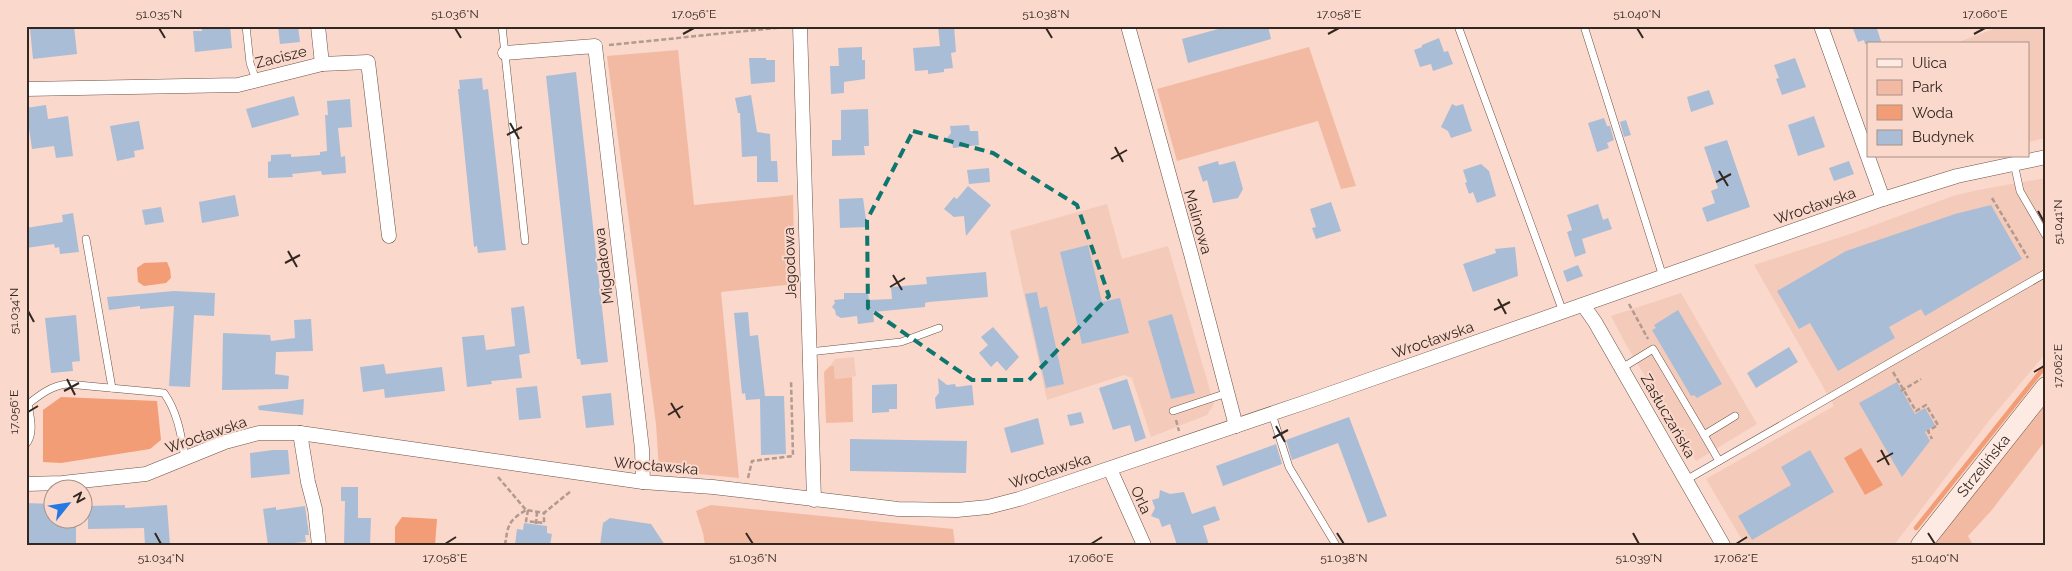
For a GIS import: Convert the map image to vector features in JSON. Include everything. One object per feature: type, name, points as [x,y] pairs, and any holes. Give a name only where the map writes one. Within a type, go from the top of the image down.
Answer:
[{"type":"main road","name":"Strzelińska","points":[[1922,545],[2046,387]]},
{"type":"street","points":[[318,26],[322,64]]},
{"type":"street","name":"Jagodowa","points":[[800,26],[814,500]]},
{"type":"street","name":"Malinowa","points":[[1128,26],[1236,426]]},
{"type":"street","points":[[1821,26],[1867,154]]},
{"type":"street","points":[[505,53],[595,46]]},
{"type":"street","name":"Migdałowa","points":[[595,46],[642,449],[643,482]]},
{"type":"street","name":"Zacisze","points":[[26,89],[238,85],[322,64],[368,62],[389,236]]},
{"type":"street","name":"Wrocławska","points":[[26,484],[62,483],[146,474],[225,442],[259,433],[300,434],[643,482],[744,491],[898,509],[957,510],[988,507],[1019,499],[1272,414],[1883,199],[1957,176],[2046,157]]},
{"type":"street","points":[[1868,158],[1883,199]]},
{"type":"street","name":"Zasłuczańska","points":[[1583,305],[1622,368],[1724,545]]},
{"type":"street","points":[[300,434],[308,482],[315,509],[319,545]]},
{"type":"street","name":"Orla","points":[[1110,468],[1144,545]]},
{"type":"lane","points":[[246,26],[250,62],[256,80]]},
{"type":"lane","points":[[502,26],[525,241]]},
{"type":"lane","points":[[1458,26],[1563,312]]},
{"type":"lane","points":[[1584,26],[1663,277]]},
{"type":"lane","points":[[2014,163],[2020,192],[2046,236]]},
{"type":"lane","points":[[86,238],[112,388]]},
{"type":"lane","points":[[1686,480],[2046,273]]},
{"type":"lane","points":[[809,352],[901,342],[939,328]]},
{"type":"lane","points":[[1622,368],[1653,349],[1719,461]]},
{"type":"lane","points":[[26,444],[30,440],[31,430],[27,403],[57,385],[67,384],[164,393],[172,404],[178,421],[185,458]]},
{"type":"lane","points":[[1173,411],[1227,394]]},
{"type":"lane","points":[[1272,414],[1289,467],[1336,545]]},
{"type":"lane","points":[[1704,435],[1736,416]]},
{"type":"path","points":[[595,46],[792,26]]},
{"type":"path","points":[[1992,198],[2028,258]]},
{"type":"path","points":[[1629,302],[1653,349]]},
{"type":"path","points":[[1888,364],[1916,411],[1926,405],[1938,425],[1928,431],[1932,439]]},
{"type":"path","points":[[1902,390],[1921,379]]},
{"type":"path","points":[[744,491],[752,461],[793,456],[791,380]]},
{"type":"path","points":[[1173,411],[1180,436]]},
{"type":"path","points":[[497,476],[527,510],[544,513],[571,491]]},
{"type":"path","points":[[527,510],[526,520],[536,523],[544,523],[544,513]]},
{"type":"path","points":[[505,545],[508,526],[513,518],[527,510]]},
{"type":"path","points":[[536,523],[538,512]]},
{"type":"highlighted area","points":[[913,131],[993,153],[1077,205],[1109,296],[1029,380],[972,380],[868,308],[867,220]]},
{"type":"shaded area","points":[[2002,26],[2046,26],[2046,138],[2030,142],[2030,42],[1958,42]]},
{"type":"shaded area","points":[[2046,178],[2046,353],[1988,422],[1894,545],[1745,545],[1706,479],[1834,406],[1754,265],[1853,233],[1953,196]]},
{"type":"shaded area","points":[[1107,204],[1122,259],[1168,246],[1214,404],[1207,415],[1151,437],[1132,378],[1124,375],[1047,400],[1010,231]]},
{"type":"shaded area","points":[[1681,293],[1757,424],[1696,461],[1611,316]]},
{"type":"shaded area","points":[[854,357],[856,376],[835,379],[834,366],[830,366],[835,359]]},
{"type":"green space","points":[[1309,47],[1356,186],[1341,189],[1318,121],[1177,161],[1157,89]]},
{"type":"green space","points":[[678,50],[694,205],[793,195],[795,284],[721,292],[739,478],[659,470],[656,424],[607,56]]},
{"type":"green space","points":[[830,366],[834,366],[835,379],[852,377],[853,422],[826,423],[824,372]]},
{"type":"green space","points":[[2046,398],[2046,440],[1991,511],[1968,536],[1973,545],[1929,545]]},
{"type":"green space","points":[[711,505],[953,529],[955,545],[705,545],[696,511]]},
{"type":"water","points":[[167,262],[171,278],[166,283],[144,286],[138,282],[137,268],[144,263]]},
{"type":"water","points":[[61,397],[157,401],[161,440],[150,449],[61,463],[43,462],[43,410]]},
{"type":"water","points":[[1861,448],[1883,485],[1865,495],[1844,458]]},
{"type":"water","points":[[402,517],[437,519],[435,545],[395,545],[395,527]]},
{"type":"building","points":[[51,26],[74,26],[77,54],[33,59],[30,29]]},
{"type":"building","points":[[201,26],[230,26],[232,48],[195,52],[193,31],[202,31]]},
{"type":"building","points":[[278,26],[298,26],[300,42],[280,44]]},
{"type":"building","points":[[938,26],[954,26],[956,52],[951,53],[953,68],[944,69],[944,72],[928,74],[928,70],[915,71],[913,48],[940,46]]},
{"type":"building","points":[[1229,26],[1268,26],[1271,39],[1188,63],[1182,39]]},
{"type":"building","points":[[1852,26],[1876,26],[1881,42],[1867,42],[1865,44],[1864,40],[1858,42]]},
{"type":"building","points":[[1439,38],[1444,52],[1448,51],[1453,64],[1433,71],[1431,64],[1420,67],[1414,50]]},
{"type":"building","points":[[862,47],[862,60],[865,60],[865,79],[844,82],[844,93],[831,94],[830,66],[839,66],[838,48]]},
{"type":"building","points":[[749,58],[775,60],[775,82],[751,84]]},
{"type":"building","points":[[1795,58],[1806,87],[1782,95],[1776,79],[1779,78],[1774,65]]},
{"type":"building","points":[[576,72],[608,362],[581,365],[580,359],[577,359],[546,76]]},
{"type":"building","points":[[482,78],[483,90],[488,89],[506,250],[478,253],[477,246],[474,247],[458,89],[460,89],[459,80]]},
{"type":"building","points":[[1709,90],[1714,104],[1691,112],[1687,97]]},
{"type":"building","points":[[751,95],[757,132],[770,134],[771,161],[777,161],[778,182],[757,182],[757,156],[742,157],[740,113],[738,113],[735,98]]},
{"type":"building","points":[[294,96],[299,115],[252,128],[246,109]]},
{"type":"building","points":[[350,99],[352,127],[338,128],[341,157],[345,156],[346,173],[322,175],[321,171],[292,174],[293,177],[268,178],[268,162],[271,161],[271,155],[291,154],[291,157],[320,155],[320,152],[327,151],[325,115],[328,115],[327,101]]},
{"type":"building","points":[[1452,104],[1456,106],[1463,104],[1472,131],[1451,138],[1448,131],[1441,127]]},
{"type":"building","points":[[46,105],[48,119],[68,116],[73,156],[56,158],[54,146],[32,149],[26,108]]},
{"type":"building","points":[[868,109],[869,146],[864,146],[865,155],[832,156],[832,140],[841,140],[841,110]]},
{"type":"building","points":[[1814,116],[1825,147],[1798,156],[1788,125]]},
{"type":"building","points":[[1604,118],[1607,126],[1610,126],[1614,140],[1607,143],[1609,148],[1597,152],[1588,123]]},
{"type":"building","points":[[1626,120],[1631,135],[1624,137],[1620,122]]},
{"type":"building","points":[[139,121],[144,149],[134,151],[135,157],[117,161],[110,126]]},
{"type":"building","points":[[969,125],[970,131],[978,131],[979,145],[953,148],[952,141],[947,138],[951,133],[950,126]]},
{"type":"building","points":[[1727,140],[1750,207],[1707,222],[1702,208],[1715,203],[1711,191],[1718,188],[1704,147]]},
{"type":"building","points":[[1218,161],[1219,165],[1235,161],[1243,189],[1238,198],[1213,203],[1207,180],[1203,182],[1198,167]]},
{"type":"building","points":[[1849,161],[1854,174],[1834,181],[1829,168]]},
{"type":"building","points":[[1481,164],[1489,171],[1496,196],[1477,203],[1473,192],[1469,194],[1463,170]]},
{"type":"building","points":[[989,168],[990,182],[969,184],[967,170]]},
{"type":"building","points":[[968,186],[991,205],[966,236],[964,216],[954,217],[944,209],[954,197],[957,199]]},
{"type":"building","points":[[235,195],[239,216],[202,223],[199,202]]},
{"type":"building","points":[[863,198],[867,227],[840,228],[839,199]]},
{"type":"building","points":[[1331,202],[1341,231],[1316,239],[1312,228],[1316,227],[1310,209]]},
{"type":"building","points":[[1598,204],[1603,220],[1608,218],[1612,229],[1582,239],[1586,253],[1575,257],[1567,232],[1572,230],[1567,215]]},
{"type":"building","points":[[1991,205],[2022,259],[1925,316],[1921,309],[1889,327],[1895,338],[1838,371],[1810,323],[1799,329],[1777,291],[1846,251],[1955,214]]},
{"type":"building","points":[[161,207],[164,222],[145,225],[142,210]]},
{"type":"building","points":[[73,213],[79,252],[60,254],[59,247],[55,248],[54,244],[26,248],[26,228],[63,222],[62,215]]},
{"type":"building","points":[[1088,245],[1102,302],[1120,298],[1129,333],[1082,344],[1060,252]]},
{"type":"building","points":[[1515,247],[1518,276],[1473,292],[1463,264],[1496,253],[1495,249]]},
{"type":"building","points":[[1578,265],[1583,276],[1567,282],[1563,271]]},
{"type":"building","points":[[986,272],[988,297],[929,302],[925,303],[925,307],[873,312],[874,322],[858,324],[857,316],[841,318],[836,315],[832,307],[835,303],[834,300],[844,299],[844,293],[868,293],[869,300],[892,299],[891,287],[927,284],[926,277]]},
{"type":"building","points":[[174,291],[215,293],[214,316],[194,315],[190,387],[169,386],[174,306],[140,309],[140,306],[109,310],[107,297]]},
{"type":"building","points":[[1037,292],[1040,308],[1047,306],[1064,384],[1046,388],[1025,294]]},
{"type":"building","points":[[524,306],[530,353],[519,355],[522,378],[491,381],[492,384],[467,387],[462,337],[484,335],[486,350],[515,346],[511,308]]},
{"type":"building","points":[[1678,310],[1722,384],[1697,398],[1694,395],[1691,396],[1652,330],[1656,328],[1654,325]]},
{"type":"building","points":[[748,312],[750,336],[758,335],[765,396],[784,396],[786,454],[761,455],[760,399],[746,400],[745,393],[742,394],[734,313]]},
{"type":"building","points":[[1172,314],[1195,393],[1171,399],[1148,321]]},
{"type":"building","points":[[76,315],[80,361],[72,362],[73,371],[51,373],[45,318]]},
{"type":"building","points":[[311,319],[313,351],[276,352],[275,374],[289,376],[288,389],[222,390],[223,333],[270,335],[271,341],[295,338],[294,320]]},
{"type":"building","points":[[993,327],[1019,357],[1006,371],[997,361],[991,367],[979,353],[988,345],[981,337]]},
{"type":"building","points":[[1789,347],[1798,362],[1756,388],[1747,373]]},
{"type":"building","points":[[384,364],[386,374],[442,367],[445,391],[385,398],[384,389],[363,392],[360,367]]},
{"type":"building","points":[[938,378],[947,385],[955,384],[956,387],[972,385],[974,405],[936,409],[935,398],[939,393]]},
{"type":"building","points":[[1127,379],[1146,438],[1135,442],[1130,425],[1113,430],[1099,388]]},
{"type":"building","points":[[1897,382],[1915,414],[1925,408],[1935,425],[1925,432],[1930,441],[1902,477],[1859,403]]},
{"type":"building","points":[[897,384],[897,409],[889,409],[889,412],[872,413],[872,385]]},
{"type":"building","points":[[537,386],[541,418],[519,420],[516,388]]},
{"type":"building","points":[[611,393],[614,425],[586,428],[582,396]]},
{"type":"building","points":[[304,399],[303,415],[259,410],[258,406]]},
{"type":"building","points":[[1081,412],[1084,423],[1070,426],[1067,415]]},
{"type":"building","points":[[1349,417],[1387,516],[1368,523],[1338,443],[1292,460],[1286,440]]},
{"type":"building","points":[[1038,418],[1044,444],[1011,453],[1004,428]]},
{"type":"building","points":[[850,439],[967,441],[966,473],[850,471]]},
{"type":"building","points":[[1276,444],[1282,464],[1223,486],[1216,466]]},
{"type":"building","points":[[288,450],[290,474],[251,478],[250,453]]},
{"type":"building","points":[[1810,450],[1834,492],[1752,540],[1738,516],[1791,485],[1781,467]]},
{"type":"building","points":[[341,487],[358,487],[358,518],[371,518],[370,545],[344,545],[345,501],[341,501]]},
{"type":"building","points":[[1160,490],[1170,494],[1184,492],[1192,514],[1215,506],[1220,520],[1203,526],[1209,545],[1177,545],[1170,524],[1162,527],[1159,519],[1151,516],[1155,508],[1152,500],[1159,498]]},
{"type":"building","points":[[26,503],[42,504],[42,528],[76,528],[76,545],[26,545]]},
{"type":"building","points":[[125,505],[125,508],[167,505],[170,545],[145,545],[144,528],[88,529],[92,528],[92,506]]},
{"type":"building","points":[[305,506],[309,535],[305,535],[306,542],[268,545],[263,509],[276,507],[276,510]]},
{"type":"building","points":[[610,518],[651,524],[665,545],[600,545],[603,523]]},
{"type":"building","points":[[524,523],[547,526],[547,533],[552,534],[550,545],[515,545],[517,529],[523,530]]},
{"type":"waterway","points":[[1916,528],[2046,365]]}]
